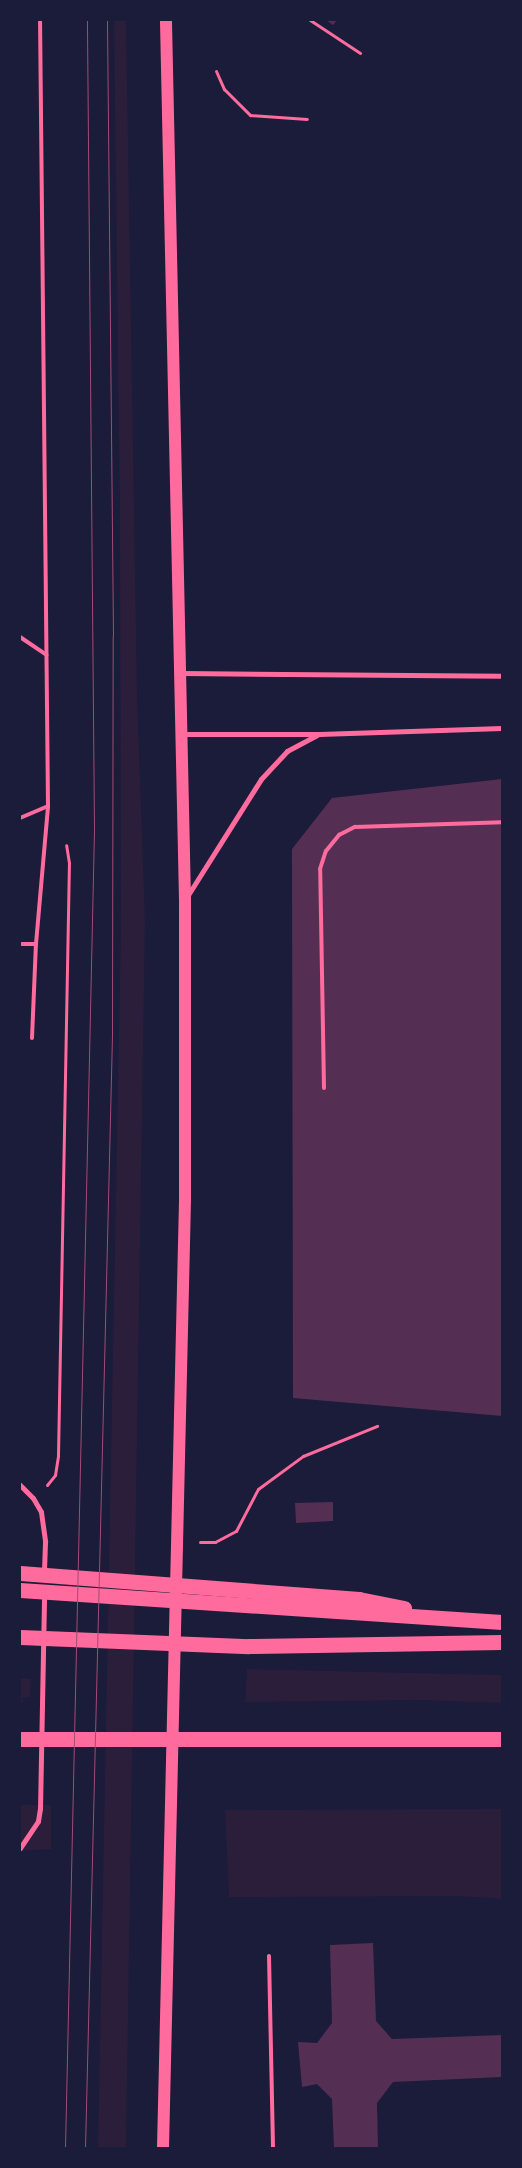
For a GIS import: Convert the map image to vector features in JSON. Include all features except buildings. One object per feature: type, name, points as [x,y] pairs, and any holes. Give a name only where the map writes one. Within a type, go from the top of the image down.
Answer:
[{"type":"highway","points":[[20,1572],[359,1599],[459,1619]]},
{"type":"highway","points":[[20,1590],[250,1607],[502,1622]]},
{"type":"highway","points":[[20,1637],[249,1646],[502,1642]]},
{"type":"highway","points":[[20,1739],[502,1739]]},
{"type":"main road","points":[[163,2148],[185,1198],[185,900],[166,20]]},
{"type":"street","points":[[181,674],[502,676]]},
{"type":"street","points":[[182,734],[319,734],[502,728]]},
{"type":"street","points":[[185,900],[260,778],[287,751],[319,734]]},
{"type":"street","points":[[20,1485],[33,1498],[41,1512],[45,1542],[40,1809],[38,1821],[20,1848]]},
{"type":"lane","points":[[32,1038],[36,944],[48,806],[40,20]]},
{"type":"lane","points":[[20,637],[46,654]]},
{"type":"lane","points":[[20,818],[48,806]]},
{"type":"lane","points":[[324,1088],[320,869],[326,851],[339,835],[355,827],[502,822]]},
{"type":"lane","points":[[20,944],[36,944]]},
{"type":"lane","points":[[269,1956],[273,2148]]},
{"type":"path","points":[[310,20],[360,52]]},
{"type":"path","points":[[216,71],[224,89],[250,115],[307,119]]},
{"type":"path","points":[[33,1498],[55,1475],[58,1455],[69,863],[66,844]]},
{"type":"path","points":[[177,1540],[215,1542],[236,1531],[258,1489],[280,1472],[303,1456],[377,1426]]},
{"type":"shaded area","points":[[114,20],[126,20],[137,693],[145,921],[126,2148],[98,2148],[121,927],[120,518]]},
{"type":"shaded area","points":[[247,1669],[502,1675],[502,1703],[420,1700],[245,1702]]},
{"type":"shaded area","points":[[20,1678],[31,1679],[30,1697],[23,1697],[23,1702],[20,1703]]},
{"type":"shaded area","points":[[20,1805],[51,1805],[51,1849],[20,1851]]},
{"type":"shaded area","points":[[502,1809],[502,1899],[458,1896],[229,1897],[225,1810]]},
{"type":"tram line","points":[[65,2148],[94,830],[87,20]]},
{"type":"tram line","points":[[85,2148],[112,1034],[113,636],[107,20]]}]
